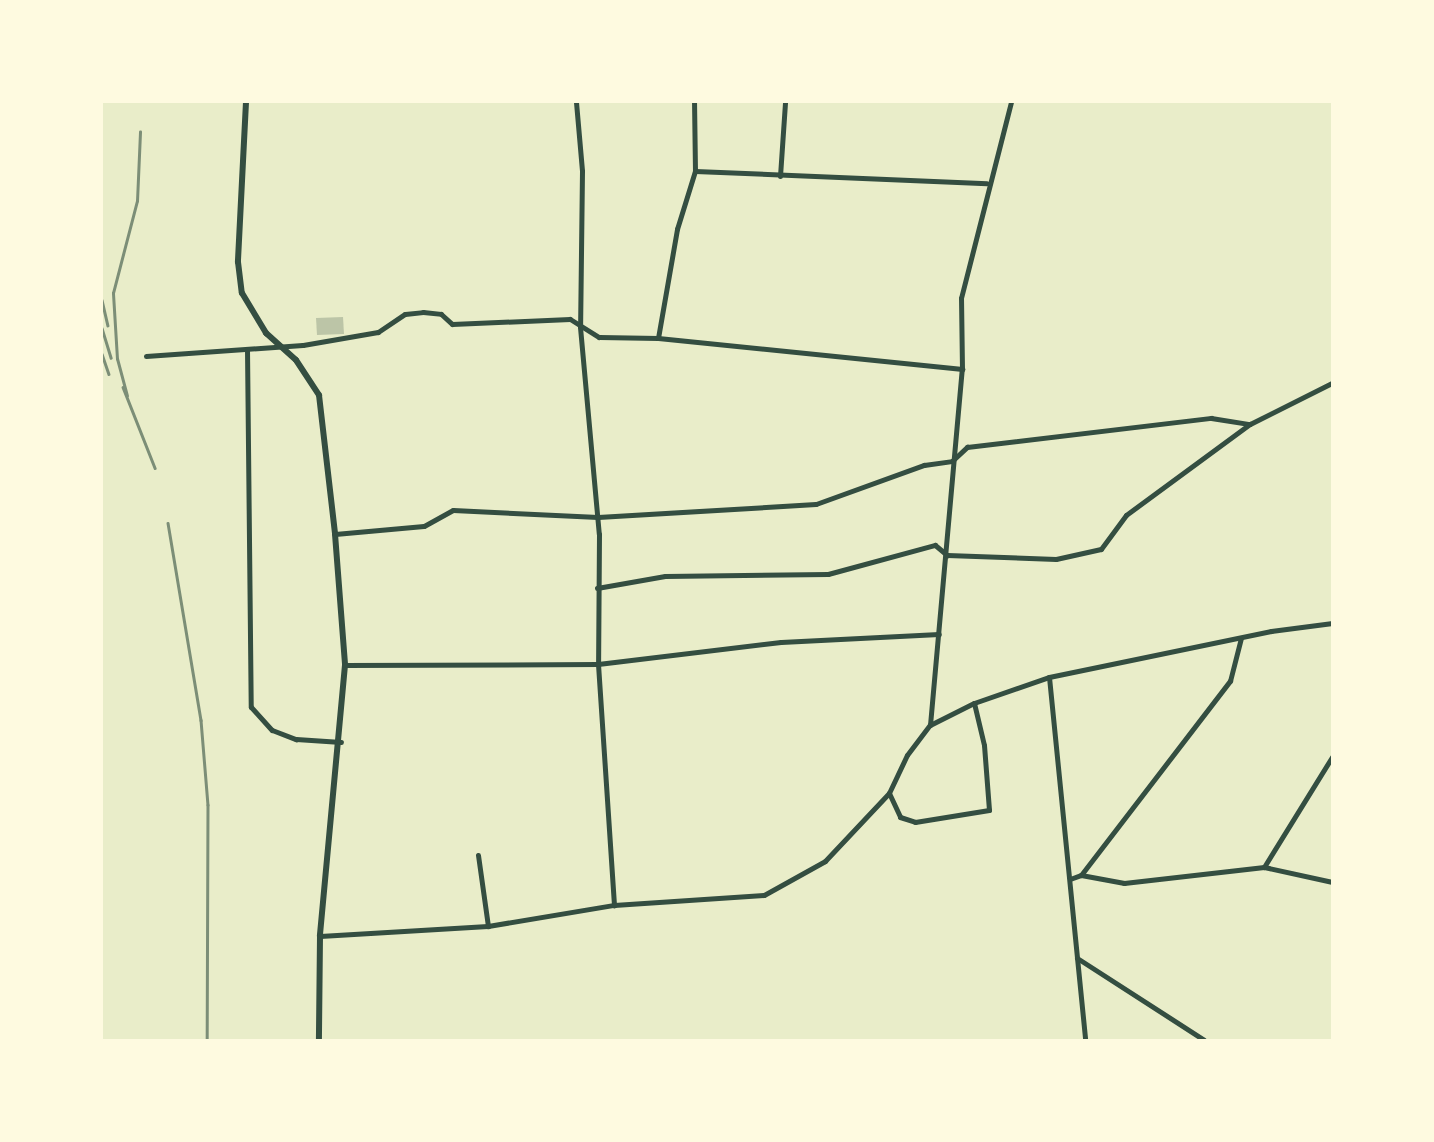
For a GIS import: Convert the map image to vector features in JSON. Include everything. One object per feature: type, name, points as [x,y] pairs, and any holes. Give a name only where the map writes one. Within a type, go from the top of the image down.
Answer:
[{"type":"street","points":[[246,102],[237,262],[250,312],[313,381],[319,395],[335,534],[345,666],[341,743],[320,936],[319,1041]]},
{"type":"street","points":[[576,102],[582,171],[580,327],[598,517],[598,664],[614,905]]},
{"type":"street","points":[[658,338],[677,229],[695,171],[694,102]]},
{"type":"street","points":[[780,176],[785,102]]},
{"type":"street","points":[[930,725],[962,369],[961,298],[987,183],[1011,102]]},
{"type":"street","points":[[695,171],[987,183]]},
{"type":"street","points":[[146,356],[281,346],[378,332],[405,314],[423,312],[441,314],[452,324],[570,319],[599,337],[658,338],[962,369]]},
{"type":"street","points":[[247,349],[251,707],[272,730],[296,739],[341,743]]},
{"type":"street","points":[[597,588],[666,576],[828,574],[935,545],[947,555],[1056,559],[1101,549],[1126,515],[1250,425],[1332,383]]},
{"type":"street","points":[[335,534],[424,526],[453,510],[598,517],[816,504],[912,468],[952,461],[967,447],[1211,418],[1250,425]]},
{"type":"street","points":[[320,936],[488,926],[614,905],[764,895],[825,861],[890,793],[907,755],[930,725],[974,703],[1049,677],[1241,638],[1332,623]]},
{"type":"street","points":[[345,666],[598,664],[781,642],[939,634]]},
{"type":"street","points":[[1081,875],[1230,681],[1241,638]]},
{"type":"street","points":[[1049,677],[1085,1041]]},
{"type":"street","points":[[890,793],[900,817],[915,822],[989,810],[984,745],[974,703]]},
{"type":"street","points":[[1264,867],[1332,757]]},
{"type":"street","points":[[1323,774],[1332,776]]},
{"type":"street","points":[[478,855],[488,926]]},
{"type":"street","points":[[1070,878],[1081,875],[1124,883],[1264,867],[1332,882]]},
{"type":"street","points":[[1077,958],[1204,1041]]},
{"type":"building","points":[[343,317],[344,334],[317,335],[316,318]]},
{"type":"railway","points":[[127,396],[117,359],[113,293],[137,201],[140,132]]},
{"type":"railway","points":[[102,300],[108,325]]},
{"type":"railway","points":[[102,328],[111,358]]},
{"type":"railway","points":[[102,354],[109,374]]},
{"type":"railway","points":[[123,387],[155,468]]},
{"type":"railway","points":[[168,523],[201,720],[208,805],[207,1040]]}]
